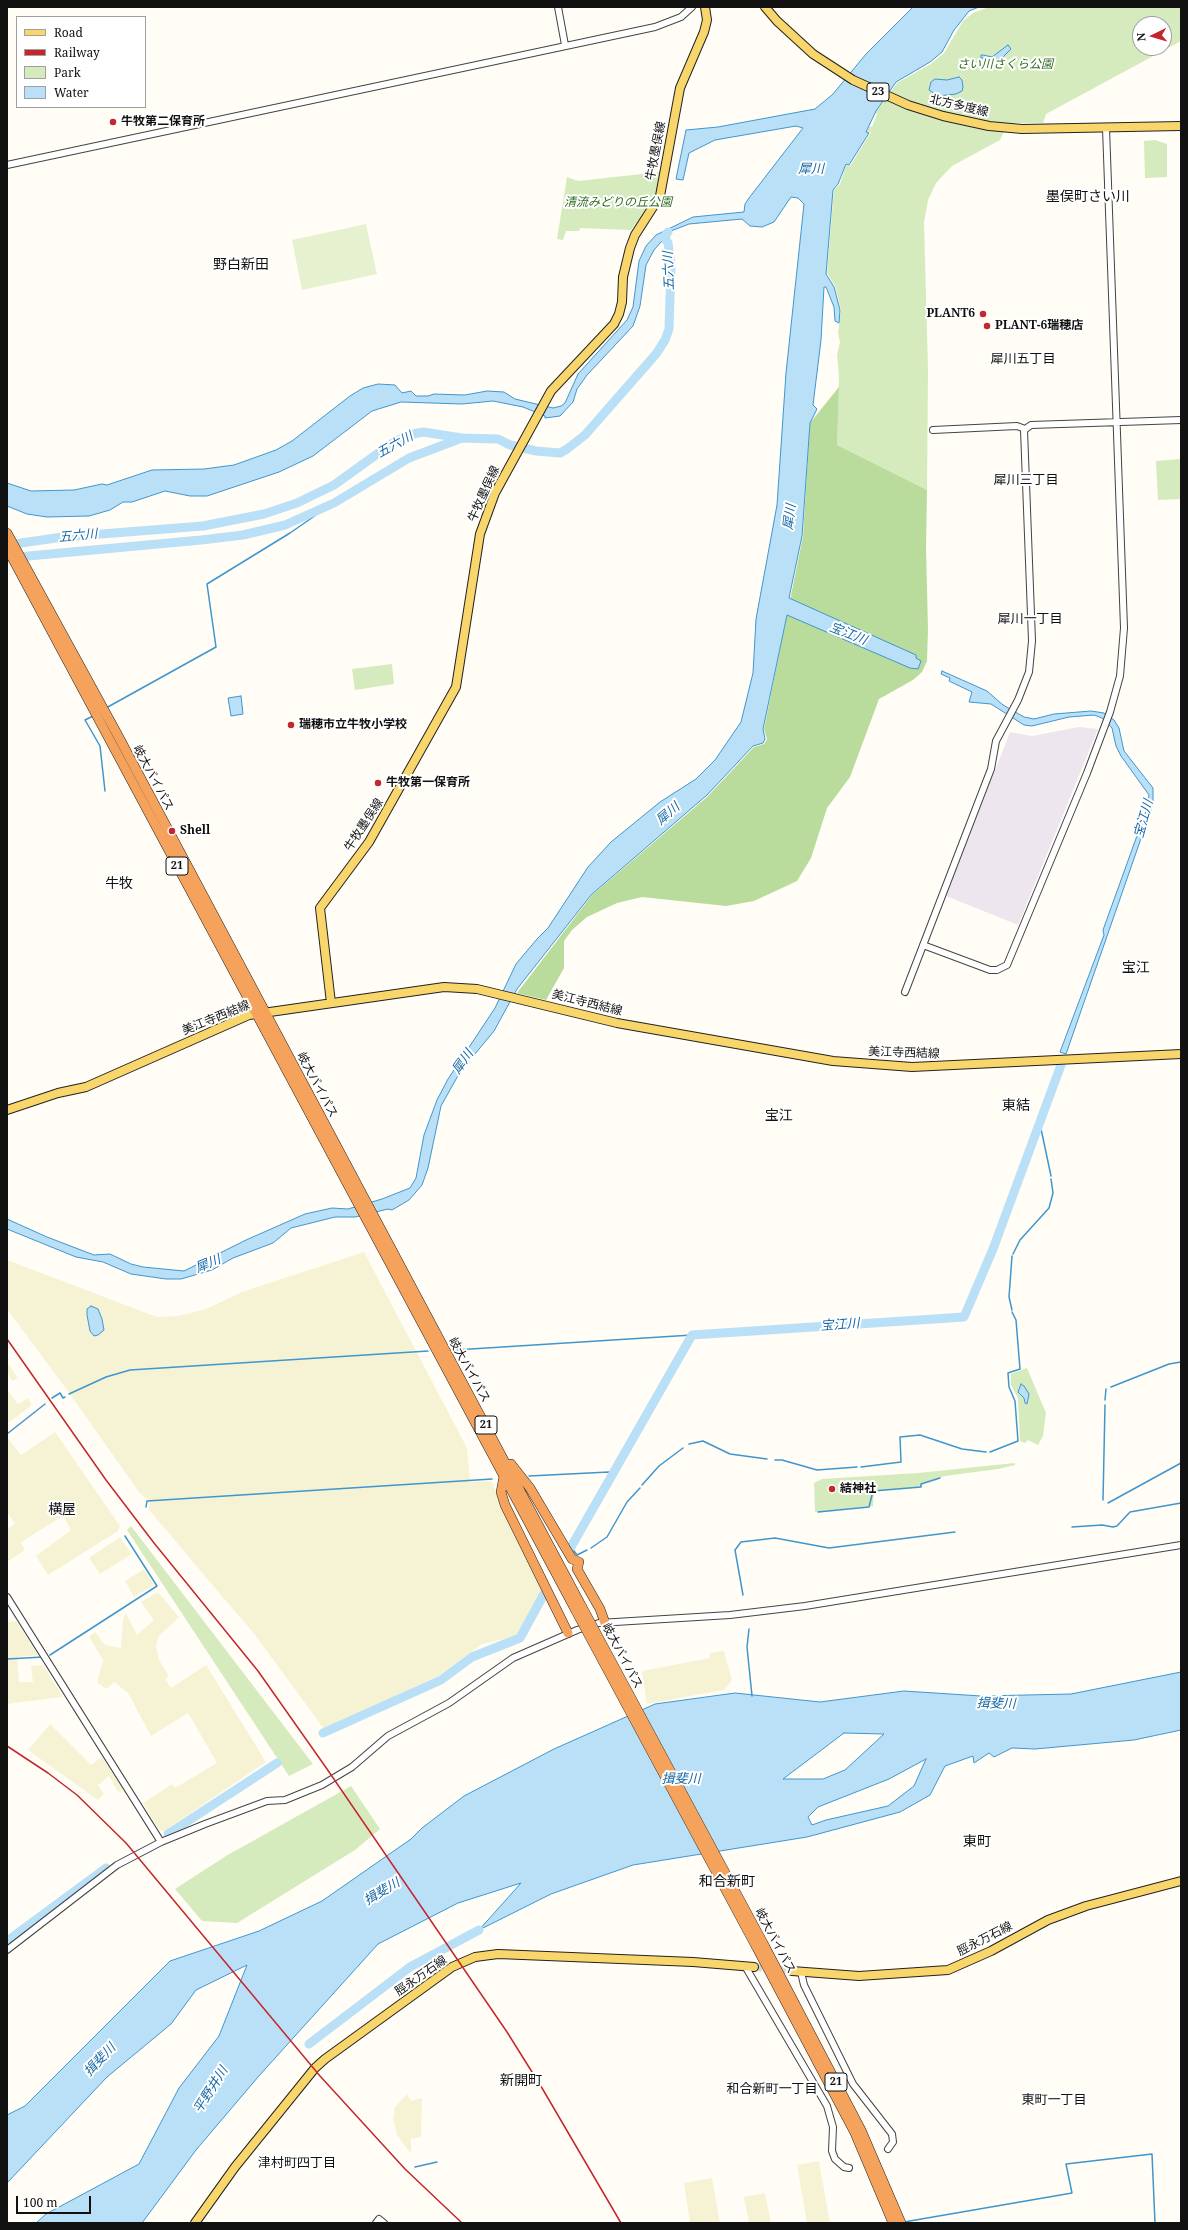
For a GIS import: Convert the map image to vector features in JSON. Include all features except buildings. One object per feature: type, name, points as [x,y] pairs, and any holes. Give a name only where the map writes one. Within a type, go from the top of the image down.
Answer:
[{"type":"highway","name":"岐大バイパス","points":[[7,533],[20,566]]},
{"type":"highway","name":"岐大バイパス","points":[[7,548],[20,566],[116,732],[261,1013],[340,1162],[505,1460],[579,1608]]},
{"type":"highway","name":"岐大バイパス","points":[[385,1245],[504,1476],[579,1608],[760,1946],[861,2130],[901,2223]]},
{"type":"highway","points":[[505,1460],[512,1464],[530,1488],[572,1559],[579,1562],[578,1570],[600,1609],[605,1623]]},
{"type":"highway","points":[[504,1476],[501,1492],[505,1505],[568,1633]]},
{"type":"highway","name":"岐大バイパス","points":[[760,1946],[855,2132],[893,2223]]},
{"type":"main road","name":"牛牧墨俣線","points":[[331,1003],[320,908],[369,842],[456,686],[480,534],[495,492],[551,391],[614,324],[619,314],[622,302],[623,277],[630,248],[638,230],[660,196],[680,88],[704,32],[707,20],[705,7]]},
{"type":"main road","name":"北方多度線","points":[[765,7],[777,21],[813,54],[853,80],[908,105],[943,116],[968,122],[1016,128],[1181,126]]},
{"type":"main road","name":"美江寺西結線","points":[[7,1110],[58,1093],[86,1087],[216,1028],[261,1013],[444,987],[476,989],[497,993],[617,1022],[833,1062],[912,1067],[1181,1054]]},
{"type":"main road","name":"脛永万石線","points":[[792,1971],[860,1976],[948,1970],[991,1951],[1048,1920],[1086,1906],[1181,1881]]},
{"type":"main road","name":"脛永万石線","points":[[195,2223],[235,2167],[314,2068],[452,1967],[475,1958],[498,1954],[693,1962],[754,1967]]},
{"type":"street","points":[[558,7],[564,45]]},
{"type":"street","points":[[7,165],[564,45],[655,27],[672,22],[692,7]]},
{"type":"street","points":[[923,945],[990,970],[997,970],[1007,965],[1105,726],[1122,666],[1124,628],[1106,128]]},
{"type":"street","points":[[933,430],[1017,426],[1025,428],[1031,426],[1181,420]]},
{"type":"street","points":[[905,992],[991,769],[996,741],[1016,703],[1029,672],[1032,648],[1023,434],[1025,428]]},
{"type":"street","points":[[7,1950],[117,1865],[161,1842],[267,1801],[286,1800],[322,1785],[352,1767],[388,1736],[449,1703],[512,1658],[568,1633],[605,1623],[730,1615],[798,1606],[1181,1545]]},
{"type":"street","points":[[7,1596],[161,1842]]},
{"type":"street","points":[[745,1966],[827,2106],[833,2126],[832,2151],[835,2159],[844,2167],[849,2168]]},
{"type":"street","points":[[801,1972],[804,1984],[853,2084],[892,2134],[893,2142],[888,2148]]},
{"type":"street","points":[[376,2223],[379,2219],[384,2223]]},
{"type":"shaded area","points":[[1079,727],[1098,729],[1018,925],[946,896],[1010,732],[1032,736]]},
{"type":"shaded area","points":[[364,1252],[467,1448],[470,1482],[491,1481],[542,1591],[517,1636],[482,1644],[438,1676],[324,1729],[255,1635],[149,1510],[150,1502],[139,1492],[67,1390],[7,1309],[7,1260],[157,1317],[178,1316],[206,1309],[242,1292]]},
{"type":"shaded area","points":[[7,1362],[18,1378],[12,1381],[7,1372]]},
{"type":"shaded area","points":[[7,1390],[18,1404],[28,1398],[32,1405],[7,1424]]},
{"type":"shaded area","points":[[55,1432],[120,1526],[118,1531],[48,1575],[36,1556],[71,1530],[63,1516],[21,1542],[25,1550],[7,1562],[7,1529],[15,1524],[7,1512],[7,1437],[21,1455]]},
{"type":"shaded area","points":[[120,1537],[132,1554],[100,1574],[89,1558]]},
{"type":"shaded area","points":[[144,1569],[154,1585],[134,1597],[125,1581]]},
{"type":"shaded area","points":[[158,1592],[179,1617],[159,1636],[156,1645],[159,1660],[169,1676],[165,1679],[171,1688],[206,1665],[266,1762],[164,1831],[159,1830],[143,1803],[172,1784],[175,1788],[217,1763],[188,1713],[151,1736],[128,1693],[114,1682],[106,1689],[97,1682],[103,1660],[89,1637],[95,1632],[105,1645],[121,1648],[123,1619],[126,1613],[137,1635],[154,1620],[141,1602]]},
{"type":"shaded area","points":[[16,1621],[38,1655],[17,1657],[19,1682],[33,1682],[31,1666],[43,1665],[63,1697],[7,1704],[7,1622]]},
{"type":"shaded area","points":[[724,1651],[732,1680],[724,1690],[647,1704],[642,1671],[710,1658],[710,1653]]},
{"type":"shaded area","points":[[50,1724],[91,1765],[102,1757],[123,1789],[118,1792],[109,1776],[98,1785],[104,1794],[98,1800],[28,1750]]},
{"type":"shaded area","points":[[407,2094],[411,2101],[422,2098],[421,2137],[411,2139],[411,2154],[397,2135],[393,2118],[395,2107]]},
{"type":"shaded area","points":[[819,2161],[830,2223],[807,2223],[797,2165]]},
{"type":"shaded area","points":[[712,2178],[720,2223],[690,2223],[684,2183]]},
{"type":"shaded area","points":[[765,2193],[771,2223],[749,2223],[744,2197]]},
{"type":"green space","name":"さい川さくら公園","points":[[989,7],[1181,7],[1181,41],[1172,46],[1172,16],[1132,16],[1132,56],[1153,56],[1046,114],[1043,123],[1008,123],[1000,140],[952,166],[936,183],[928,200],[924,222],[928,370],[927,490],[837,445],[839,375],[837,355],[840,342],[838,333],[841,310],[835,286],[827,273],[834,190],[840,184],[846,165],[850,166],[871,132],[866,132],[870,126],[872,127],[877,114],[875,113],[897,83],[931,64],[944,53],[963,21],[973,13]]},
{"type":"green space","points":[[1155,140],[1167,144],[1167,177],[1145,178],[1144,141]]},
{"type":"green space","name":"清流みどりの丘公園","points":[[660,172],[656,199],[631,230],[580,228],[579,231],[566,231],[563,240],[557,239],[567,177],[578,181]]},
{"type":"green space","points":[[366,224],[377,274],[302,290],[292,240]]},
{"type":"green space","points":[[839,387],[837,445],[927,490],[926,548],[928,630],[927,661],[922,672],[913,680],[879,699],[850,777],[827,808],[811,858],[797,881],[754,901],[726,906],[642,897],[617,903],[587,917],[572,930],[564,941],[564,968],[546,1000],[517,993],[592,895],[707,797],[754,747],[764,744],[767,739],[764,729],[803,536],[810,423]]},
{"type":"green space","points":[[1181,459],[1181,499],[1158,500],[1156,461]]},
{"type":"green space","points":[[392,664],[394,684],[355,690],[352,669]]},
{"type":"green space","points":[[1027,1368],[1046,1413],[1043,1436],[1038,1445],[1028,1440],[1025,1443],[1020,1441],[1018,1398],[1011,1385],[1011,1374]]},
{"type":"green space","points":[[1015,1463],[1015,1465],[998,1469],[945,1476],[922,1484],[922,1487],[874,1491],[873,1506],[815,1512],[814,1483],[822,1479],[918,1473]]},
{"type":"green space","points":[[131,1526],[313,1764],[289,1776],[127,1530]]},
{"type":"green space","points":[[351,1786],[380,1829],[355,1850],[237,1923],[202,1921],[175,1889],[226,1856]]},
{"type":"water","name":"犀川","points":[[913,7],[979,7],[969,11],[954,30],[942,52],[930,62],[896,82],[876,111],[866,132],[869,133],[849,165],[846,164],[838,184],[833,190],[826,274],[834,287],[840,310],[839,323],[835,321],[834,307],[826,287],[824,287],[821,340],[813,405],[817,409],[810,423],[802,536],[789,598],[916,655],[916,658],[921,661],[918,669],[910,668],[787,615],[763,729],[765,739],[763,743],[753,746],[707,795],[591,895],[517,989],[494,1031],[460,1072],[441,1106],[428,1168],[422,1185],[409,1200],[392,1210],[388,1209],[355,1217],[335,1217],[291,1228],[273,1243],[233,1258],[212,1270],[181,1279],[166,1279],[131,1274],[103,1262],[76,1257],[7,1229],[7,1219],[47,1237],[94,1255],[110,1254],[131,1264],[143,1267],[184,1271],[246,1240],[305,1214],[332,1208],[348,1209],[382,1199],[410,1188],[416,1178],[424,1135],[437,1100],[448,1079],[495,1008],[516,964],[548,928],[588,867],[611,842],[660,802],[696,779],[715,760],[741,722],[753,673],[756,619],[777,505],[786,373],[804,204],[798,198],[791,197],[774,222],[762,227],[750,226],[742,219],[689,224],[671,231],[668,240],[661,242],[654,250],[646,265],[640,306],[633,326],[587,375],[577,389],[573,402],[560,416],[545,418],[545,416],[523,407],[493,401],[462,404],[401,402],[372,411],[313,456],[279,472],[207,496],[190,496],[165,491],[132,502],[123,502],[110,510],[89,516],[47,517],[27,514],[7,506],[7,483],[31,491],[74,490],[102,484],[107,485],[152,470],[204,469],[234,465],[276,450],[292,441],[350,396],[363,388],[378,384],[395,385],[402,393],[411,391],[416,396],[428,396],[434,394],[465,395],[487,391],[504,392],[515,399],[553,408],[561,406],[565,403],[578,374],[627,320],[633,307],[639,261],[646,246],[656,235],[693,217],[744,212],[745,204],[749,198],[803,128],[796,126],[715,140],[689,153],[683,180],[676,179],[686,130],[718,127],[815,109],[833,94],[866,54]]},
{"type":"water","points":[[1008,45],[1011,49],[1001,59],[981,58],[981,55],[992,57]]},
{"type":"water","points":[[959,77],[962,80],[963,87],[962,91],[956,94],[938,96],[929,90],[931,82],[935,79],[947,80]]},
{"type":"water","name":"宝江川","points":[[942,671],[987,691],[1003,705],[1024,717],[1034,719],[1054,714],[1091,711],[1104,713],[1114,720],[1119,728],[1124,751],[1153,788],[1153,804],[1066,1054],[1060,1052],[1104,935],[1103,930],[1147,808],[1149,795],[1121,756],[1116,746],[1112,728],[1102,718],[1094,715],[1069,717],[1032,726],[1024,725],[991,704],[969,702],[972,692],[949,681],[950,678],[941,674]]},
{"type":"water","points":[[241,696],[243,714],[231,716],[228,698]]},
{"type":"water","points":[[91,1306],[98,1309],[104,1330],[98,1335],[94,1336],[90,1331],[87,1315],[87,1309]]},
{"type":"water","points":[[1021,1384],[1029,1394],[1027,1404],[1018,1392]]},
{"type":"water","points":[[1181,1672],[1181,1730],[1134,1740],[1035,1749],[1012,1748],[994,1757],[989,1753],[974,1763],[973,1756],[945,1766],[930,1795],[900,1812],[807,1837],[633,1865],[551,1894],[479,1930],[521,1883],[458,1903],[378,1944],[258,2077],[196,2150],[142,2223],[36,2223],[46,2214],[139,2164],[179,2088],[219,2036],[247,1965],[196,1990],[171,2024],[107,2077],[7,2183],[7,2115],[25,2106],[170,1961],[259,1931],[322,1901],[411,1839],[422,1828],[464,1796],[554,1749],[655,1704],[735,1693],[820,1702],[904,1691],[981,1696],[1071,1694]],"holes":[[[844,1733],[884,1734],[845,1770],[823,1779],[783,1779]],[[926,1759],[914,1786],[888,1806],[826,1820],[812,1825],[808,1817],[818,1807],[889,1779]]]},
{"type":"waterway","name":"五六川","points":[[7,545],[63,537],[203,526],[264,514],[297,503],[334,485],[391,444],[408,435],[423,432],[462,438],[498,439],[510,445],[536,451],[560,453],[585,435],[656,354],[665,340],[669,329],[671,265],[668,243],[664,237],[668,232]]},
{"type":"waterway","points":[[7,558],[201,540],[243,535],[285,525],[334,503],[409,458],[462,438]]},
{"type":"waterway","points":[[106,708],[216,647],[207,584],[290,533],[316,515],[315,512]]},
{"type":"waterway","points":[[93,716],[85,720],[100,746],[105,791]]},
{"type":"waterway","name":"宝江川","points":[[571,1547],[692,1335],[964,1317],[993,1249],[1061,1065]]},
{"type":"waterway","points":[[1040,1124],[1051,1176]]},
{"type":"waterway","points":[[1013,1254],[1020,1240],[1049,1208],[1053,1193],[1051,1179]]},
{"type":"waterway","points":[[1012,1256],[1009,1297],[1012,1310]]},
{"type":"waterway","points":[[990,1452],[1018,1441],[1015,1401],[1009,1387],[1008,1373],[1020,1369],[1016,1320],[1012,1312]]},
{"type":"waterway","points":[[455,1350],[692,1335]]},
{"type":"waterway","points":[[69,1394],[106,1377],[130,1370],[428,1351]]},
{"type":"waterway","points":[[1111,1387],[1169,1364],[1181,1362]]},
{"type":"waterway","points":[[1105,1400],[1106,1389]]},
{"type":"waterway","points":[[52,1398],[60,1393],[63,1398],[65,1397]]},
{"type":"waterway","points":[[7,1434],[45,1404]]},
{"type":"waterway","points":[[1103,1500],[1105,1405]]},
{"type":"waterway","points":[[861,1467],[901,1462],[900,1437],[920,1435],[962,1449],[986,1452]]},
{"type":"waterway","points":[[689,1444],[703,1441],[730,1454],[767,1459]]},
{"type":"waterway","points":[[642,1485],[659,1466],[683,1448]]},
{"type":"waterway","points":[[775,1460],[782,1460],[817,1470],[857,1467]]},
{"type":"waterway","points":[[1108,1503],[1181,1463]]},
{"type":"waterway","points":[[529,1476],[609,1472],[613,1474]]},
{"type":"waterway","points":[[818,1512],[869,1507],[873,1491],[921,1487],[921,1484],[940,1478]]},
{"type":"waterway","points":[[146,1507],[147,1501],[492,1479]]},
{"type":"waterway","points":[[591,1548],[607,1537],[627,1502],[640,1488]]},
{"type":"waterway","points":[[1072,1527],[1102,1525],[1113,1527],[1117,1526],[1130,1512],[1181,1503]]},
{"type":"waterway","points":[[743,1595],[735,1550],[741,1542],[775,1538],[829,1548],[955,1532]]},
{"type":"waterway","points":[[50,1655],[157,1586],[125,1536]]},
{"type":"waterway","points":[[571,1547],[577,1555],[587,1550]]},
{"type":"waterway","points":[[323,1733],[441,1680],[472,1657],[520,1638],[544,1594]]},
{"type":"waterway","points":[[749,1629],[747,1647],[752,1696]]},
{"type":"waterway","points":[[7,1659],[43,1657]]},
{"type":"waterway","points":[[168,1834],[277,1763]]},
{"type":"waterway","points":[[7,1941],[106,1868]]},
{"type":"waterway","points":[[309,2044],[410,1967],[479,1930]]},
{"type":"waterway","points":[[904,2222],[1072,2193],[1066,2164],[1152,2154],[1155,2223]]},
{"type":"waterway","points":[[415,2167],[437,2162]]},
{"type":"tunnel","points":[[754,1967],[792,1971]]},
{"type":"railway","points":[[7,1339],[106,1480],[154,1543],[258,1671],[327,1769],[507,2032],[542,2088],[621,2223]]},
{"type":"railway","points":[[7,1746],[48,1773],[77,1795],[126,1843],[320,2076],[405,2169],[462,2223]]},
{"type":"place","name":"牛牧第二保育所","points":[[113,122]]},
{"type":"place","name":"PLANT6","points":[[983,314]]},
{"type":"place","name":"PLANT-6瑞穂店","points":[[987,326]]},
{"type":"place","name":"瑞穂市立牛牧小学校","points":[[291,725]]},
{"type":"place","name":"牛牧第一保育所","points":[[378,783]]},
{"type":"place","name":"Shell","points":[[172,831]]},
{"type":"place","name":"結神社","points":[[832,1489]]},
{"type":"district","name":"墨俣町さい川","points":[[1088,197]]},
{"type":"district","name":"野白新田","points":[[241,265]]},
{"type":"district","name":"犀川五丁目","points":[[1023,359]]},
{"type":"district","name":"犀川三丁目","points":[[1026,480]]},
{"type":"district","name":"犀川一丁目","points":[[1030,619]]},
{"type":"district","name":"牛牧","points":[[119,884]]},
{"type":"district","name":"宝江","points":[[1136,968]]},
{"type":"district","name":"東結","points":[[1016,1106]]},
{"type":"district","name":"宝江","points":[[779,1116]]},
{"type":"district","name":"横屋","points":[[62,1510]]},
{"type":"district","name":"東町","points":[[977,1842]]},
{"type":"district","name":"和合新町","points":[[727,1882]]},
{"type":"district","name":"新開町","points":[[521,2081]]},
{"type":"district","name":"和合新町一丁目","points":[[772,2089]]},
{"type":"district","name":"東町一丁目","points":[[1054,2100]]},
{"type":"district","name":"津村町四丁目","points":[[297,2163]]},
{"type":"water label","name":"揖斐川","points":[[996,1704]]},
{"type":"water label","name":"揖斐川","points":[[681,1779]]},
{"type":"water label","name":"揖斐川","points":[[382,1892]]},
{"type":"water label","name":"揖斐川","points":[[100,2060]]},
{"type":"water label","name":"平野井川","points":[[211,2090]]}]
